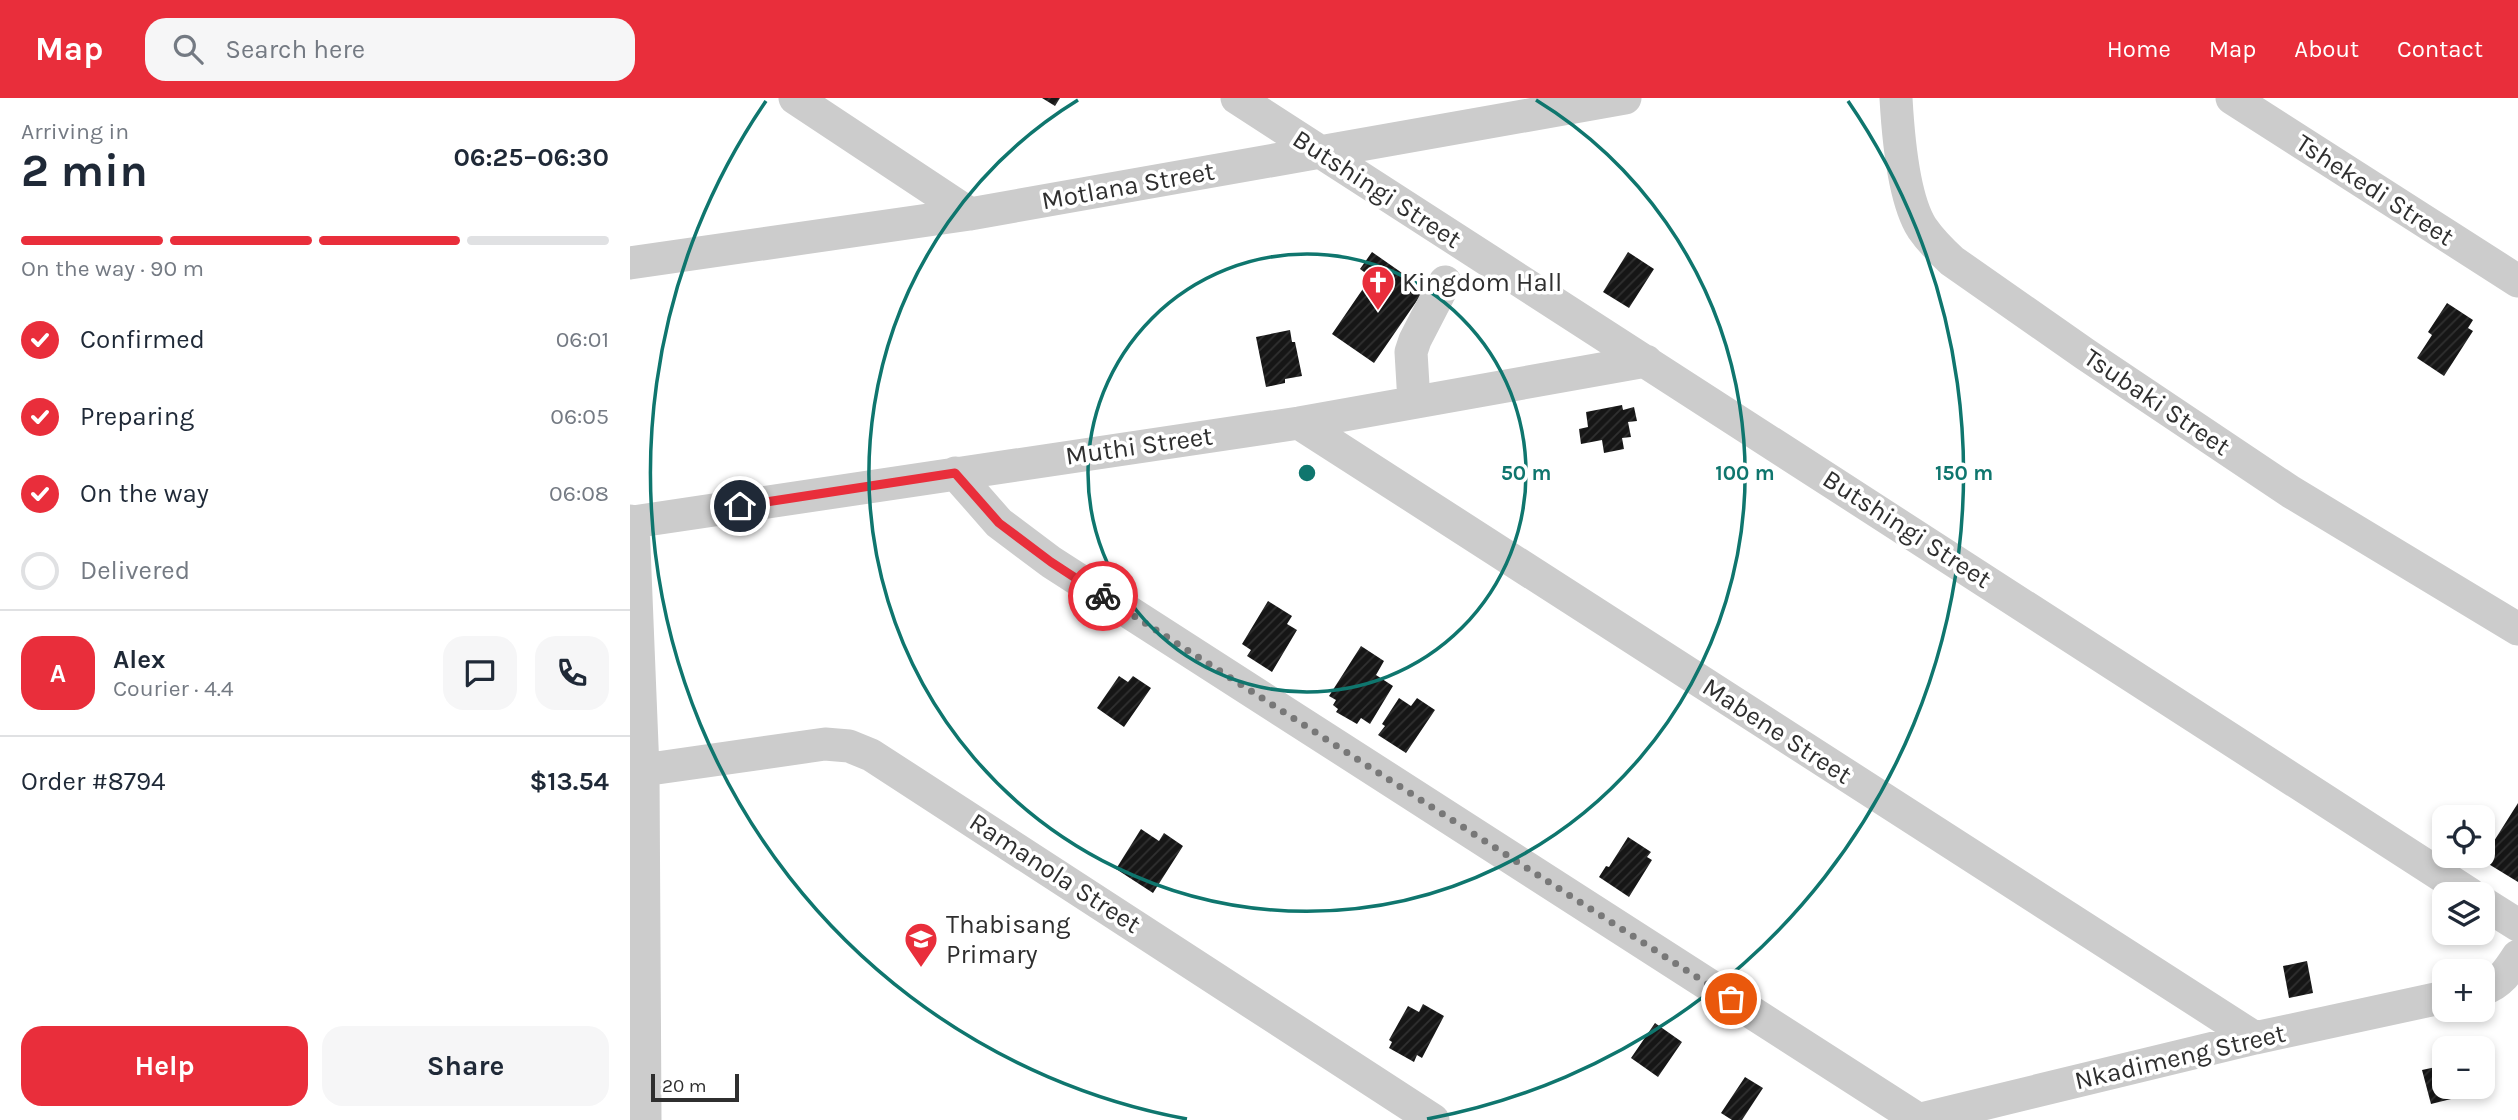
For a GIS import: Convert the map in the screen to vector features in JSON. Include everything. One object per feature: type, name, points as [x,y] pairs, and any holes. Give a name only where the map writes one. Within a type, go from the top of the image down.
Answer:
[{"type":"street","points":[[794,98],[970,214]]},
{"type":"street","name":"Butshingi Street","points":[[1237,98],[2451,882]]},
{"type":"street","name":"Motlana Street","points":[[630,263],[970,214],[1625,98]]},
{"type":"street","name":"Tsubaki Street","points":[[1896,98],[1899,141],[1910,197],[1920,225],[1952,261],[2291,492],[2518,629]]},
{"type":"street","name":"Tshekedi Street","points":[[2232,98],[2518,281]]},
{"type":"street","points":[[1414,402],[1411,352],[1445,282]]},
{"type":"street","name":"Muthi Street","points":[[632,522],[1299,423],[1646,361]]},
{"type":"street","name":"Mabene Street","points":[[1299,423],[2255,1038]]},
{"type":"street","points":[[955,473],[999,523],[1051,562],[1918,1120]]},
{"type":"street","points":[[632,522],[643,770],[645,1120]]},
{"type":"street","name":"Ramanola Street","points":[[643,770],[825,744],[849,747],[871,755],[1433,1120]]},
{"type":"street","points":[[2495,911],[2518,925]]},
{"type":"street","points":[[2495,983],[2518,956]]},
{"type":"street","name":"Nkadimeng Street","points":[[1918,1120],[2255,1038],[2432,1000]]},
{"type":"building","points":[[1042,98],[1060,98],[1055,106]]},
{"type":"building","name":"Kingdom Hall","points":[[1372,252],[1425,289],[1374,363],[1332,334],[1371,277],[1360,269]]},
{"type":"building","points":[[1628,252],[1654,269],[1629,308],[1603,292]]},
{"type":"building","points":[[2447,303],[2473,320],[2468,328],[2473,331],[2444,376],[2417,358],[2432,335],[2428,332]]},
{"type":"building","points":[[1290,330],[1302,376],[1266,387],[1256,337]]},
{"type":"building","points":[[1622,405],[1623,410],[1634,407],[1637,421],[1628,422],[1631,437],[1622,438],[1624,449],[1604,453],[1602,440],[1581,444],[1579,429],[1588,427],[1586,412]]},
{"type":"building","points":[[1268,601],[1292,616],[1287,624],[1297,630],[1272,672],[1247,656],[1251,650],[1242,644]]},
{"type":"building","points":[[1361,646],[1384,661],[1376,675],[1393,686],[1370,724],[1361,718],[1357,724],[1336,712],[1338,709],[1333,705],[1336,700],[1329,696]]},
{"type":"building","points":[[1119,676],[1128,682],[1133,676],[1151,688],[1124,727],[1097,708]]},
{"type":"building","points":[[1399,698],[1411,706],[1417,698],[1435,710],[1406,753],[1378,735]]},
{"type":"building","points":[[2518,803],[2518,882],[2495,868],[2495,839]]},
{"type":"building","points":[[1141,829],[1159,841],[1164,833],[1183,846],[1153,893],[1116,869]]},
{"type":"building","points":[[1628,837],[1651,852],[1647,857],[1652,860],[1629,897],[1599,877],[1606,866],[1609,867]]},
{"type":"building","points":[[2307,961],[2313,993],[2289,998],[2283,966]]},
{"type":"building","points":[[1423,1004],[1444,1016],[1422,1058],[1417,1055],[1414,1062],[1389,1048],[1392,1042],[1389,1040],[1408,1006],[1419,1012]]},
{"type":"building","points":[[1655,1023],[1682,1042],[1658,1077],[1631,1058]]},
{"type":"building","points":[[2432,1068],[2432,1099],[2451,1099],[2431,1104],[2422,1070]]},
{"type":"building","points":[[1745,1077],[1763,1088],[1742,1120],[1732,1120],[1721,1113]]},
{"type":"way so far","points":[[1103,596],[1731,999]]},
{"type":"place","name":"Kingdom Hall","points":[[1378,312]]},
{"type":"place","name":"Thabisang Primary","points":[[921,969]]},
{"type":"route","points":[[740,506],[955,473],[999,523],[1103,596]]}]
